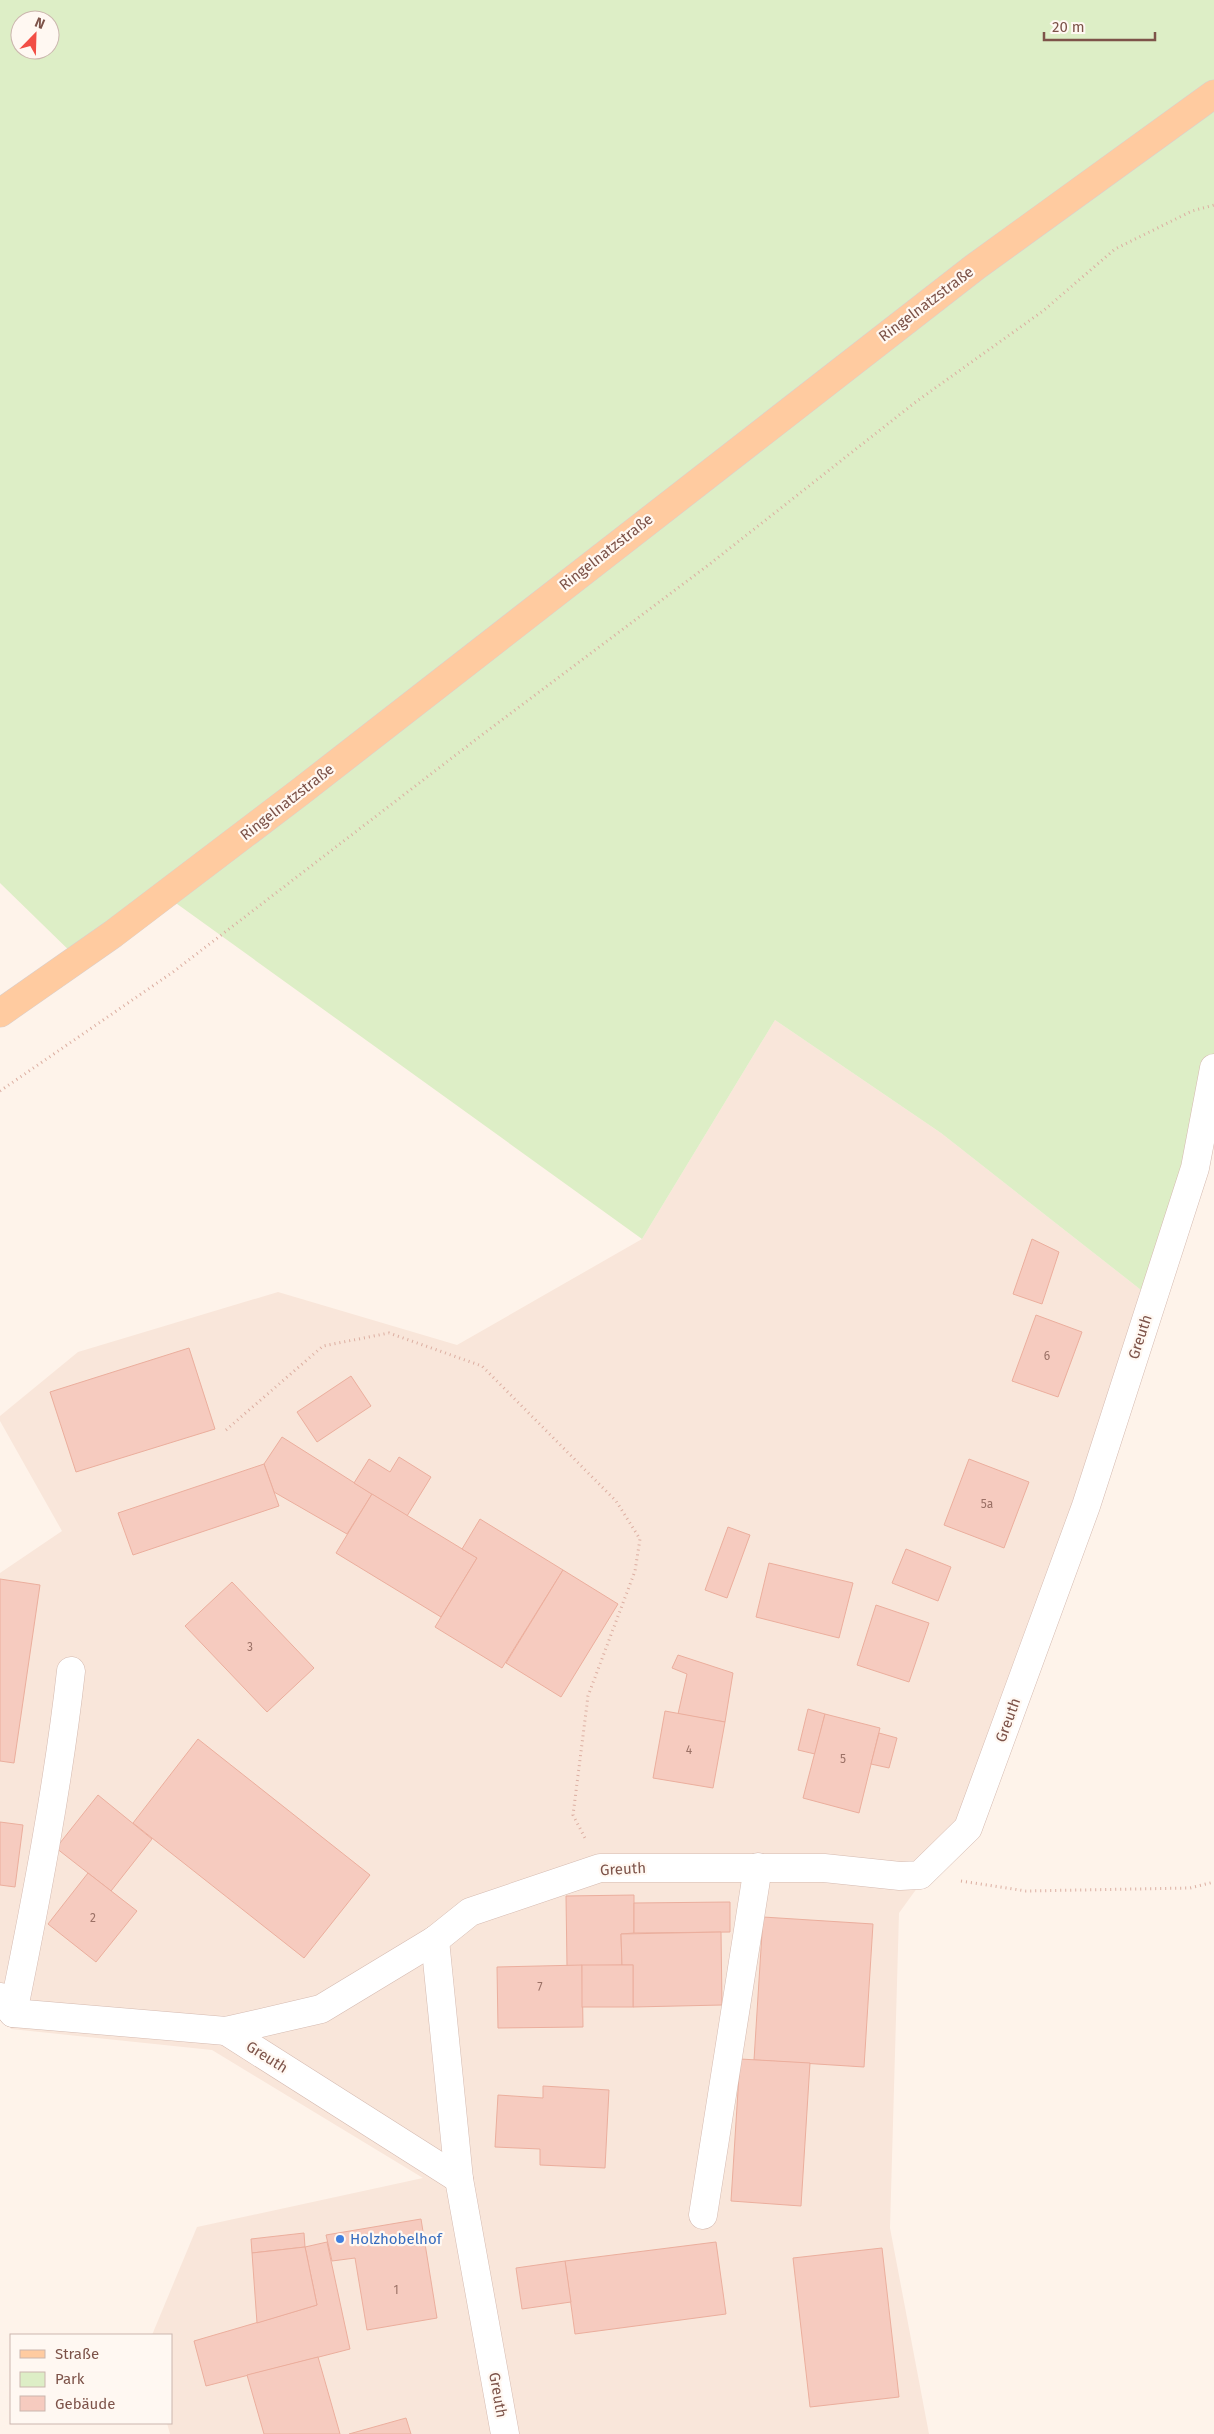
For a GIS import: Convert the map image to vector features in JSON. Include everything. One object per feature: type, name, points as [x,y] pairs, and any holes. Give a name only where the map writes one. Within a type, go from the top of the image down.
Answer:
[{"type":"main road","name":"Ringelnatzstraße","points":[[0,1013],[112,934],[300,792],[975,267],[1214,94]]},
{"type":"street","name":"Greuth","points":[[7,2005],[226,2031],[320,2009],[435,1940],[470,1912],[600,1868],[824,1868],[900,1876],[920,1875],[968,1828],[1086,1506],[1195,1168],[1214,1068]]},
{"type":"street","points":[[7,2005],[38,1890],[64,1731],[71,1671]]},
{"type":"street","points":[[703,2215],[758,1867]]},
{"type":"street","name":"Greuth","points":[[435,1940],[459,2180],[505,2434]]},
{"type":"street","name":"Greuth","points":[[226,2031],[459,2180]]},
{"type":"path","points":[[0,1091],[173,972],[495,725],[711,563],[917,401],[1043,311],[1115,249],[1192,211],[1214,205]]},
{"type":"path","points":[[226,1430],[323,1346],[389,1333],[482,1366],[616,1501],[640,1539],[635,1571],[588,1696],[573,1816],[600,1868]]},
{"type":"path","points":[[920,1875],[1026,1891],[1190,1888],[1214,1882]]},
{"type":"shaded area","points":[[775,1020],[941,1133],[1155,1301],[978,1804],[899,1913],[890,2228],[929,2434],[170,2434],[167,2424],[172,2424],[172,2334],[152,2334],[197,2227],[423,2178],[212,2050],[11,2029],[0,2010],[0,1573],[62,1531],[0,1421],[0,1416],[78,1352],[278,1292],[457,1345],[642,1239]]},
{"type":"green space","points":[[0,0],[1214,0],[1214,1065],[1155,1301],[941,1133],[775,1020],[642,1239],[173,901],[80,961],[0,883]]},
{"type":"building","points":[[1032,1239],[1059,1252],[1042,1304],[1013,1294]]},
{"type":"building","points":[[1036,1315],[1082,1332],[1058,1397],[1012,1381]]},
{"type":"building","points":[[189,1348],[215,1429],[76,1472],[50,1392]]},
{"type":"building","points":[[351,1376],[371,1406],[317,1442],[297,1412]]},
{"type":"building","points":[[282,1437],[372,1494],[347,1534],[274,1492],[264,1464]]},
{"type":"building","points":[[399,1457],[431,1477],[407,1516],[354,1483],[369,1459],[390,1472]]},
{"type":"building","points":[[969,1459],[1029,1482],[1004,1548],[944,1525]]},
{"type":"building","points":[[264,1464],[279,1506],[133,1555],[118,1513]]},
{"type":"building","points":[[372,1494],[477,1558],[441,1617],[336,1553]]},
{"type":"building","points":[[480,1519],[563,1570],[502,1668],[435,1627],[477,1558],[462,1549]]},
{"type":"building","points":[[728,1527],[750,1535],[727,1598],[705,1590]]},
{"type":"building","points":[[906,1549],[951,1567],[938,1601],[892,1583]]},
{"type":"building","points":[[769,1563],[853,1583],[839,1638],[756,1617]]},
{"type":"building","points":[[563,1570],[618,1604],[561,1697],[506,1663]]},
{"type":"building","points":[[0,1579],[40,1585],[14,1763],[0,1761]]},
{"type":"building","points":[[232,1582],[314,1668],[267,1712],[185,1626]]},
{"type":"building","points":[[876,1605],[929,1623],[909,1682],[857,1665]]},
{"type":"building","points":[[678,1655],[733,1673],[725,1722],[678,1714],[687,1674],[672,1668]]},
{"type":"building","points":[[808,1709],[825,1714],[815,1754],[798,1750]]},
{"type":"building","points":[[665,1711],[725,1722],[713,1788],[653,1778]]},
{"type":"building","points":[[825,1714],[880,1728],[859,1813],[803,1798]]},
{"type":"building","points":[[879,1733],[897,1738],[889,1768],[871,1764]]},
{"type":"building","points":[[198,1739],[370,1875],[304,1958],[133,1823]]},
{"type":"building","points":[[98,1795],[152,1839],[111,1891],[56,1848]]},
{"type":"building","points":[[0,1822],[23,1825],[15,1887],[0,1885]]},
{"type":"building","points":[[88,1873],[137,1911],[96,1962],[48,1924]]},
{"type":"building","points":[[634,1895],[634,1933],[621,1934],[622,1965],[567,1966],[566,1896]]},
{"type":"building","points":[[730,1902],[730,1932],[634,1933],[634,1903]]},
{"type":"building","points":[[763,1917],[873,1924],[864,2067],[754,2060]]},
{"type":"building","points":[[721,1932],[722,2005],[633,2007],[633,1965],[622,1965],[621,1934]]},
{"type":"building","points":[[582,1965],[583,2027],[498,2028],[497,1967]]},
{"type":"building","points":[[582,1965],[633,1965],[633,2007],[582,2007]]},
{"type":"building","points":[[740,2059],[810,2063],[801,2206],[731,2201]]},
{"type":"building","points":[[543,2086],[609,2090],[605,2168],[540,2165],[540,2149],[495,2147],[498,2095],[543,2098]]},
{"type":"building","points":[[421,2219],[437,2318],[367,2330],[355,2258],[332,2261],[326,2235]]},
{"type":"building","points":[[304,2233],[305,2247],[252,2253],[251,2239]]},
{"type":"building","points":[[327,2242],[350,2349],[206,2386],[194,2341],[317,2305],[305,2247]]},
{"type":"building","points":[[716,2242],[726,2314],[575,2334],[565,2261]]},
{"type":"building","points":[[305,2247],[317,2305],[257,2323],[252,2253]]},
{"type":"building","points":[[882,2248],[899,2397],[810,2407],[793,2258]]},
{"type":"building","points":[[565,2261],[571,2302],[522,2309],[516,2268]]},
{"type":"building","points":[[318,2357],[340,2434],[264,2434],[247,2375]]},
{"type":"building","points":[[406,2418],[411,2434],[349,2434]]},
{"type":"place","name":"Holzhobelhof","points":[[340,2239]]}]
